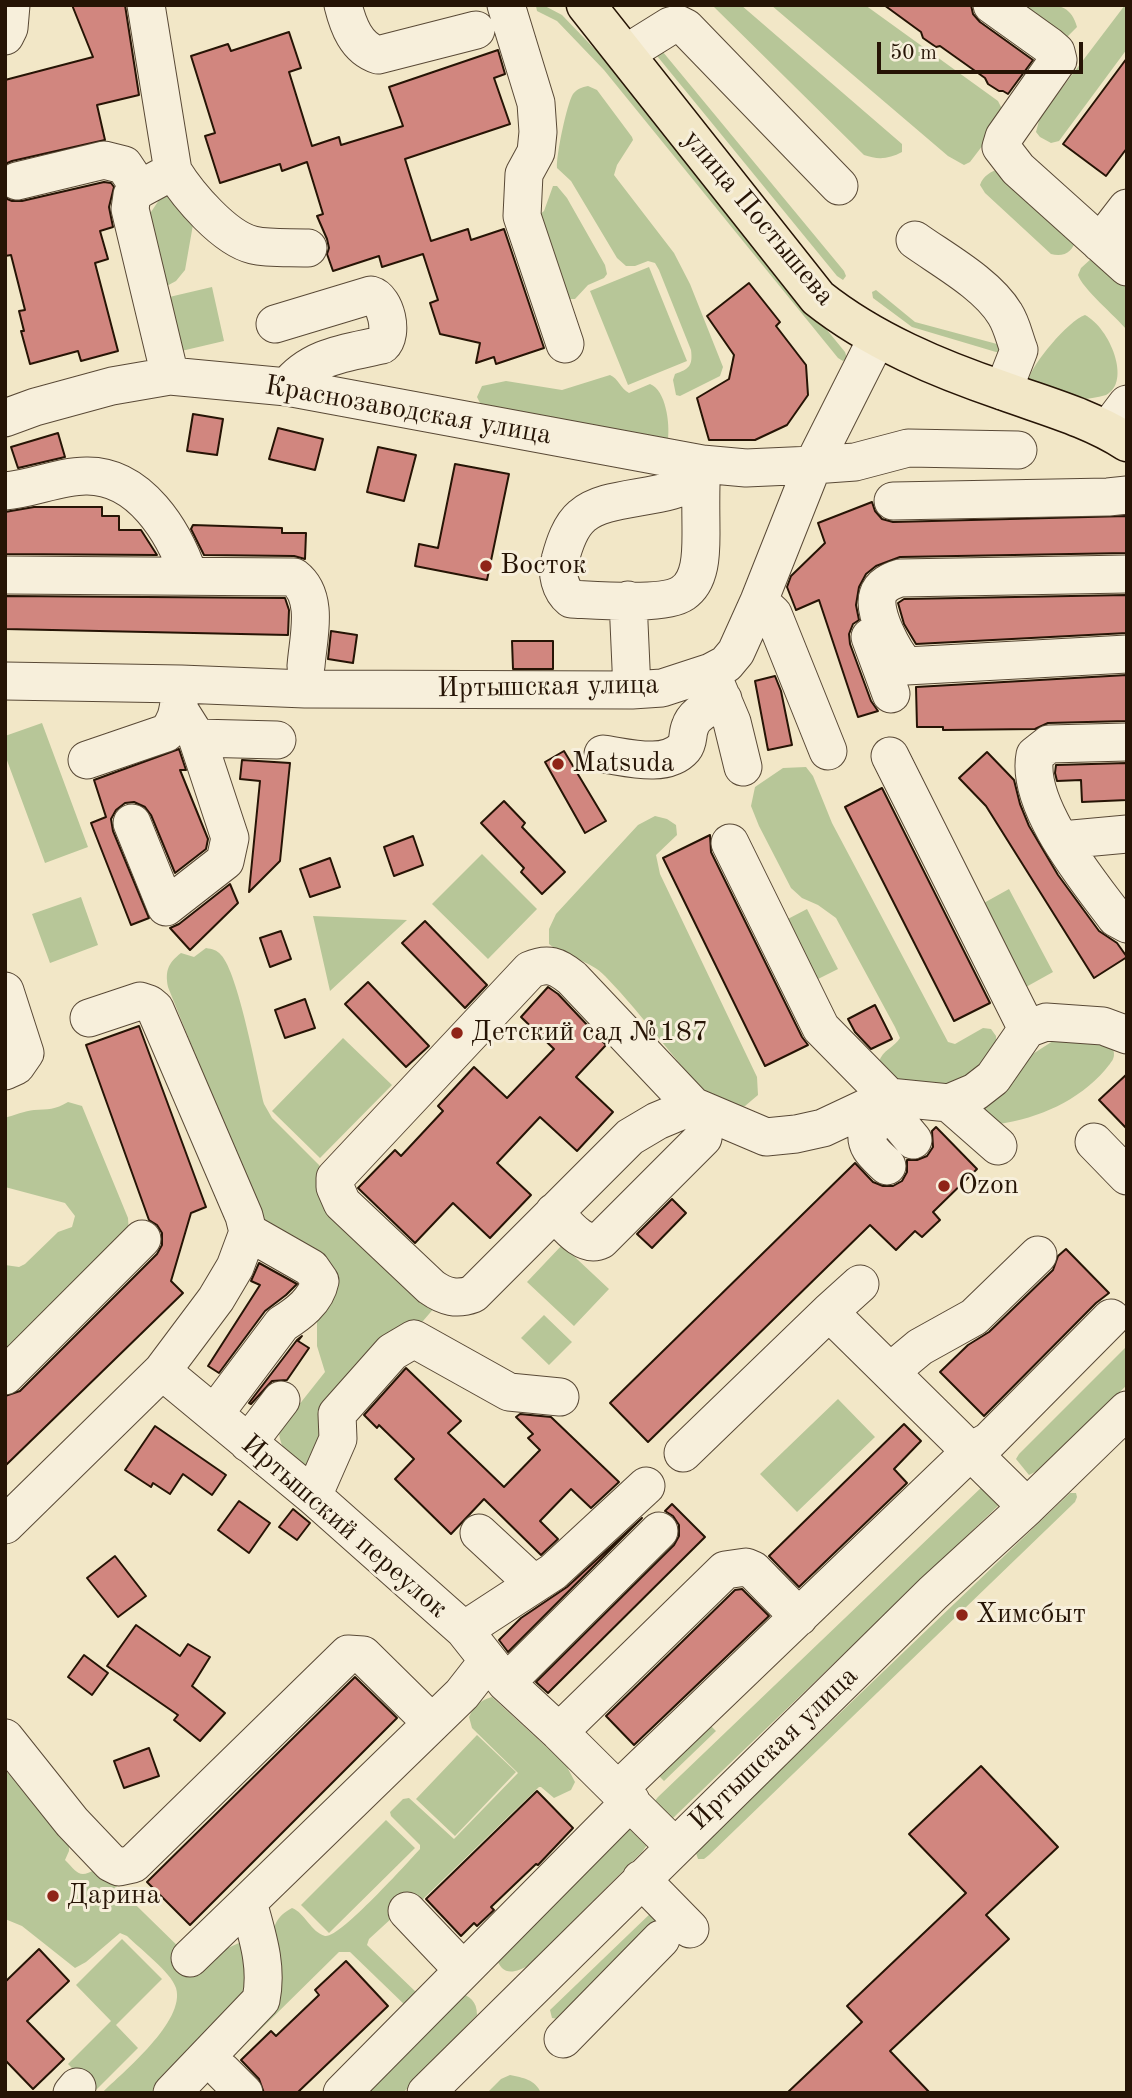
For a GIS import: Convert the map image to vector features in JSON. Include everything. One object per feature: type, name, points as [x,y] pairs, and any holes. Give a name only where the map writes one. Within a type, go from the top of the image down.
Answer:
[{"type":"main road","name":"улица Постышева","points":[[586,5],[818,298],[837,313],[877,338],[1003,391],[1120,425]]},
{"type":"street","points":[[5,36],[9,28],[11,5]]},
{"type":"street","points":[[146,5],[173,171],[185,190],[233,236],[254,246],[308,248]]},
{"type":"street","points":[[343,5],[349,29],[362,46],[378,55],[476,30]]},
{"type":"street","points":[[506,5],[536,103],[536,152],[524,174],[522,216],[565,344]]},
{"type":"street","points":[[992,5],[1048,45],[1056,52],[1058,60],[1004,137],[1001,148],[1018,169],[1127,267]]},
{"type":"street","points":[[625,54],[670,26],[678,24],[686,28],[839,186]]},
{"type":"street","points":[[17,181],[104,159],[124,165],[139,189]]},
{"type":"street","points":[[170,376],[130,209],[132,195],[173,171]]},
{"type":"street","points":[[1100,243],[1127,208]]},
{"type":"street","points":[[915,240],[992,296],[1004,312],[1012,326],[1019,350],[1003,391]]},
{"type":"street","points":[[275,324],[370,295],[379,298],[389,333],[382,345],[310,364],[295,376],[287,387]]},
{"type":"street","name":"Иртышская улица","points":[[5,681],[186,711],[305,678],[632,690],[717,686],[759,601],[813,466],[877,338]]},
{"type":"street","name":"Краснозаводская улица","points":[[5,418],[112,386],[170,376],[287,387],[701,471],[855,462],[908,448],[1018,450]]},
{"type":"street","points":[[701,471],[698,573],[682,594],[662,600],[571,599],[565,595],[560,585],[559,563],[571,530],[582,515],[603,506],[686,487],[701,471]]},
{"type":"street","points":[[5,491],[86,475],[114,481],[136,494],[159,516],[174,540],[189,576]]},
{"type":"street","points":[[893,501],[1127,495]]},
{"type":"street","points":[[891,694],[862,615],[864,603],[888,583],[900,578],[1127,574]]},
{"type":"street","points":[[5,575],[294,577],[307,592],[310,611],[305,678],[5,664]]},
{"type":"street","points":[[878,594],[879,613],[892,648],[906,666],[1127,654]]},
{"type":"street","points":[[628,600],[632,690]]},
{"type":"street","points":[[759,601],[773,614],[828,751]]},
{"type":"street","points":[[603,754],[646,760],[676,755],[687,744],[690,726],[717,686]]},
{"type":"street","points":[[717,686],[740,748],[743,767]]},
{"type":"street","points":[[186,711],[277,740]]},
{"type":"street","points":[[87,760],[166,733],[186,711]]},
{"type":"street","points":[[132,823],[166,907],[225,861],[230,838],[186,711]]},
{"type":"street","points":[[1127,742],[1049,744],[1035,755],[1032,767],[1044,811],[1116,918],[1127,924]]},
{"type":"street","points":[[890,756],[1027,1029]]},
{"type":"street","points":[[1062,840],[1127,834]]},
{"type":"street","points":[[730,843],[821,1028],[891,1102],[898,1122],[913,1140]]},
{"type":"street","points":[[554,1212],[578,1236],[588,1242],[601,1240],[703,1138],[705,1124],[693,1106],[572,978],[551,964],[530,970],[335,1178],[335,1187],[342,1203],[431,1287],[448,1296],[462,1298],[473,1294],[554,1212],[630,1137],[657,1121],[693,1106],[766,1137],[796,1134],[823,1128],[891,1102],[949,1103],[975,1092],[993,1078],[1027,1029],[1046,1022],[1103,1026],[1127,1035]]},
{"type":"street","points":[[5,991],[25,1053],[16,1066],[5,1071]]},
{"type":"street","points":[[5,1525],[162,1371],[216,1299],[235,1267],[248,1232],[244,1216],[155,1009],[140,1002],[89,1018]]},
{"type":"street","points":[[887,1166],[869,1147],[866,1137],[891,1102]]},
{"type":"street","points":[[949,1103],[998,1146]]},
{"type":"street","points":[[1094,1142],[1127,1175]]},
{"type":"street","points":[[215,1413],[282,1324],[297,1315],[309,1303],[320,1281],[311,1268],[248,1232]]},
{"type":"street","points":[[5,1376],[142,1239]]},
{"type":"street","points":[[890,1372],[920,1347],[974,1317],[1038,1255]]},
{"type":"street","points":[[683,1453],[860,1284]]},
{"type":"street","points":[[313,1496],[338,1439],[337,1414],[391,1352],[414,1339],[440,1311],[448,1296]]},
{"type":"street","points":[[829,1312],[1027,1507]]},
{"type":"street","points":[[342,2093],[463,1970],[625,1795],[799,1617],[971,1451],[989,1441],[1111,1318]]},
{"type":"street","points":[[414,1339],[509,1392],[560,1397]]},
{"type":"street","name":"Иртышский переулок","points":[[162,1371],[313,1496],[464,1630],[497,1673],[625,1795],[674,1846]]},
{"type":"street","points":[[248,1443],[281,1401]]},
{"type":"street","name":"Иртышская улица","points":[[426,2093],[933,1592],[1027,1507],[1127,1410]]},
{"type":"street","points":[[464,1630],[553,1572],[646,1486]]},
{"type":"street","points":[[190,1958],[462,1694],[497,1673],[659,1531]]},
{"type":"street","points":[[480,1533],[533,1583]]},
{"type":"street","points":[[559,1732],[725,1570],[746,1567],[753,1570],[799,1617]]},
{"type":"street","points":[[5,1738],[72,1822],[111,1863],[127,1867],[348,1654],[363,1655],[432,1722]]},
{"type":"street","points":[[563,2039],[676,1934],[641,1879]]},
{"type":"street","points":[[172,2093],[261,2000],[264,1982],[261,1947],[247,1902]]},
{"type":"street","points":[[407,1911],[463,1970]]},
{"type":"street","points":[[463,1970],[481,1968],[519,1999]]},
{"type":"green space","points":[[543,5],[562,15],[610,65],[845,352],[847,358],[843,361],[838,358],[604,70],[557,21],[537,11],[536,6]]},
{"type":"green space","points":[[712,5],[741,5],[902,144],[902,152],[883,158],[864,155]]},
{"type":"green space","points":[[771,5],[865,5],[998,101],[1003,111],[1002,120],[970,162],[964,165],[948,156]]},
{"type":"green space","points":[[1027,5],[1064,8],[1074,18],[1077,27],[1064,40],[1022,11]]},
{"type":"green space","points":[[1125,5],[1127,49],[1059,141],[1051,143],[1040,137],[1036,132],[1040,117]]},
{"type":"green space","points":[[658,46],[844,271],[846,276],[843,280],[653,51]]},
{"type":"green space","points":[[588,86],[597,90],[632,137],[633,140],[617,165],[614,175],[674,253],[690,284],[723,367],[720,376],[680,396],[676,395],[673,380],[675,374],[689,366],[691,350],[659,270],[655,263],[648,261],[626,266],[617,258],[571,181],[557,168],[560,142],[571,99],[576,91]]},
{"type":"green space","points":[[1000,169],[1076,238],[1068,252],[1051,254],[985,193],[981,182],[988,174]]},
{"type":"green space","points":[[553,186],[557,186],[567,198],[605,265],[607,274],[588,285],[575,299],[567,299],[539,215],[544,211]]},
{"type":"green space","points":[[167,196],[179,196],[194,219],[185,270],[176,281],[163,288],[147,218],[159,200]]},
{"type":"green space","points":[[1092,258],[1127,281],[1127,330],[1092,294],[1078,275],[1081,268]]},
{"type":"green space","points":[[649,267],[687,361],[628,385],[590,291]]},
{"type":"green space","points":[[212,287],[224,341],[177,352],[165,298]]},
{"type":"green space","points":[[876,290],[915,322],[997,344],[1002,347],[1001,352],[912,327],[873,298],[872,292]]},
{"type":"green space","points":[[1085,315],[1102,331],[1115,355],[1117,379],[1114,388],[1106,395],[1073,399],[1028,381],[1036,364],[1052,344],[1069,325]]},
{"type":"green space","points":[[610,375],[629,393],[650,384],[655,387],[666,408],[668,439],[481,405],[477,397],[482,386],[506,381],[562,390]]},
{"type":"green space","points":[[42,723],[88,847],[45,863],[5,755],[5,736]]},
{"type":"green space","points":[[806,767],[813,776],[832,823],[948,1042],[955,1044],[983,1028],[991,1029],[996,1036],[996,1047],[984,1065],[950,1086],[890,1081],[879,1062],[883,1054],[900,1038],[895,1027],[836,918],[802,898],[791,888],[759,826],[751,806],[755,787],[783,768]]},
{"type":"green space","points":[[655,816],[676,825],[677,835],[656,855],[660,874],[757,1077],[758,1095],[745,1106],[719,1108],[605,976],[592,966],[549,944],[549,929],[556,914],[638,825]]},
{"type":"green space","points":[[482,854],[537,909],[488,959],[432,904]]},
{"type":"green space","points":[[1009,889],[1053,972],[1026,987],[982,904]]},
{"type":"green space","points":[[81,897],[98,945],[50,963],[32,914]]},
{"type":"green space","points":[[807,909],[838,969],[814,981],[784,921]]},
{"type":"green space","points":[[313,916],[407,920],[330,991]]},
{"type":"green space","points":[[206,948],[221,955],[234,981],[264,1104],[272,1118],[321,1167],[324,1196],[435,1307],[411,1335],[310,1472],[285,1450],[279,1430],[325,1372],[317,1346],[317,1304],[267,1234],[168,987],[167,972],[173,960],[181,953],[194,957]]},
{"type":"green space","points":[[1073,1036],[1112,1046],[1113,1050],[1114,1056],[1110,1064],[1083,1091],[1043,1112],[999,1124],[981,1110],[1014,1066],[1053,1041]]},
{"type":"green space","points":[[343,1038],[392,1085],[320,1158],[272,1111]]},
{"type":"green space","points":[[68,1102],[82,1106],[128,1218],[129,1233],[5,1364],[5,1265],[19,1267],[25,1264],[58,1232],[72,1227],[75,1216],[65,1203],[5,1187],[5,1118],[55,1108]]},
{"type":"green space","points":[[562,1245],[609,1289],[574,1326],[527,1282]]},
{"type":"green space","points":[[544,1315],[572,1342],[549,1365],[521,1338]]},
{"type":"green space","points":[[1127,1346],[1127,1385],[1039,1470],[1029,1475],[1016,1459],[1019,1454]]},
{"type":"green space","points":[[838,1399],[875,1437],[797,1512],[760,1474]]},
{"type":"green space","points":[[985,1484],[1001,1503],[673,1818],[667,1818],[654,1802],[658,1797]]},
{"type":"green space","points":[[1070,1493],[1076,1493],[1075,1502],[709,1855],[698,1859],[696,1853],[699,1848]]},
{"type":"green space","points":[[492,1697],[566,1765],[575,1782],[571,1790],[554,1798],[539,1787],[422,1900],[393,1917],[369,1939],[367,1945],[417,1993],[408,2008],[350,1952],[339,1952],[196,2093],[271,1945],[274,1928],[282,1915],[292,1908],[320,1934],[333,1934],[373,1899],[420,1849],[420,1845],[391,1816],[390,1812],[403,1799],[409,1798],[454,1839],[518,1773],[472,1728],[469,1717],[473,1710]]},
{"type":"green space","points":[[704,1719],[716,1731],[664,1781],[652,1769]]},
{"type":"green space","points":[[477,1735],[516,1772],[455,1836],[416,1799]]},
{"type":"green space","points":[[5,1770],[69,1840],[69,1851],[65,1860],[82,1874],[96,1869],[101,1871],[188,1956],[203,1959],[239,1943],[248,1945],[259,1981],[163,2093],[102,2093],[151,2045],[172,2015],[177,2001],[176,1988],[162,1968],[127,1936],[120,1933],[75,1968],[22,1926],[5,1919]]},
{"type":"green space","points":[[386,1820],[415,1848],[329,1933],[301,1905]]},
{"type":"green space","points":[[626,1821],[647,1845],[642,1852],[529,1965],[513,1971],[501,1967],[496,1956]]},
{"type":"green space","points":[[654,1910],[663,1918],[558,2019],[552,2018],[550,2010]]},
{"type":"green space","points":[[122,1939],[162,1979],[116,2025],[138,2048],[95,2091],[68,2064],[111,2021],[76,1985]]},
{"type":"green space","points":[[457,1992],[472,2000],[477,2015],[403,2093],[354,2093]]},
{"type":"green space","points":[[510,2075],[532,2082],[541,2093],[487,2093],[501,2079]]},
{"type":"building","points":[[72,5],[125,5],[139,95],[97,105],[105,140],[5,164],[5,80],[93,57]]},
{"type":"building","points":[[884,5],[971,5],[973,14],[980,22],[1033,60],[1008,94],[999,91],[940,46],[936,47],[923,38],[921,32]]},
{"type":"building","points":[[289,32],[301,68],[289,72],[312,146],[339,137],[341,145],[403,126],[389,87],[498,50],[505,74],[494,78],[510,124],[405,159],[431,241],[468,229],[471,240],[504,229],[544,348],[496,364],[494,357],[476,363],[480,343],[440,334],[430,303],[438,300],[423,254],[382,267],[379,256],[333,271],[327,254],[327,239],[317,216],[323,214],[307,162],[282,171],[280,164],[220,183],[205,136],[215,133],[191,56],[228,44],[231,51]]},
{"type":"building","points":[[1127,58],[1127,148],[1106,176],[1063,144]]},
{"type":"building","points":[[104,182],[111,183],[114,187],[109,207],[113,227],[100,231],[108,259],[95,263],[118,351],[81,361],[78,351],[30,364],[21,331],[24,331],[19,311],[25,310],[11,255],[5,256],[5,198],[22,201]]},
{"type":"building","points":[[749,283],[780,322],[776,326],[806,365],[808,395],[787,425],[755,440],[709,440],[697,398],[729,379],[734,355],[707,316]]},
{"type":"building","points":[[193,414],[223,419],[217,455],[187,451]]},
{"type":"building","points":[[278,428],[323,439],[315,470],[269,459]]},
{"type":"building","points":[[58,433],[65,457],[18,468],[11,447]]},
{"type":"building","points":[[378,447],[416,455],[404,501],[367,492]]},
{"type":"building","points":[[455,464],[509,474],[487,580],[415,566],[419,544],[438,548]]},
{"type":"building","points":[[872,502],[882,519],[893,522],[1127,516],[1127,553],[900,557],[876,566],[866,574],[859,587],[856,605],[859,620],[853,624],[849,634],[850,644],[871,701],[878,711],[858,717],[819,600],[796,610],[787,587],[791,576],[825,543],[818,523]]},
{"type":"building","points":[[34,507],[102,507],[102,516],[119,516],[119,530],[141,530],[157,555],[5,554],[5,512]]},
{"type":"building","points":[[193,525],[282,528],[282,533],[306,533],[305,559],[294,556],[204,555],[191,529]]},
{"type":"building","points":[[1127,595],[1127,633],[916,644],[904,624],[898,603],[904,599]]},
{"type":"building","points":[[5,596],[285,598],[289,610],[288,635],[5,629]]},
{"type":"building","points":[[331,631],[357,635],[353,663],[328,659]]},
{"type":"building","points":[[512,641],[553,641],[553,669],[513,669]]},
{"type":"building","points":[[1127,675],[1127,721],[1048,723],[1035,729],[943,730],[943,727],[917,727],[916,687]]},
{"type":"building","points":[[775,676],[781,691],[792,745],[768,750],[755,681]]},
{"type":"building","points":[[179,749],[186,770],[180,770],[208,839],[206,849],[175,873],[151,815],[145,807],[134,802],[125,803],[116,810],[111,819],[113,831],[149,918],[131,925],[91,823],[106,817],[94,780]]},
{"type":"building","points":[[564,751],[606,821],[585,833],[545,762]]},
{"type":"building","points":[[987,752],[1014,780],[1029,826],[1058,875],[1099,931],[1117,943],[1127,957],[1094,978],[986,806],[959,778]]},
{"type":"building","points":[[242,760],[290,763],[280,861],[249,892],[260,781],[240,779]]},
{"type":"building","points":[[1127,763],[1127,800],[1082,802],[1081,780],[1057,781],[1055,773],[1056,765]]},
{"type":"building","points":[[882,788],[990,1003],[954,1021],[845,807]]},
{"type":"building","points":[[504,801],[525,823],[522,827],[565,872],[542,894],[521,872],[524,868],[481,823]]},
{"type":"building","points":[[710,835],[711,852],[808,1045],[765,1066],[663,858]]},
{"type":"building","points":[[413,836],[423,865],[394,876],[384,847]]},
{"type":"building","points":[[330,858],[340,887],[310,897],[300,869]]},
{"type":"building","points":[[230,884],[238,903],[190,950],[170,928]]},
{"type":"building","points":[[425,921],[487,985],[465,1008],[402,943]]},
{"type":"building","points":[[281,931],[291,959],[270,967],[260,938]]},
{"type":"building","points":[[368,982],[429,1046],[406,1067],[345,1004]]},
{"type":"building","points":[[548,987],[558,994],[606,1045],[576,1077],[613,1112],[577,1151],[540,1117],[497,1163],[531,1195],[490,1238],[453,1203],[415,1243],[358,1188],[395,1150],[401,1156],[443,1111],[438,1106],[474,1067],[507,1098],[554,1049],[521,1017]]},
{"type":"building","points":[[305,999],[315,1028],[285,1038],[275,1010]]},
{"type":"building","points":[[875,1005],[892,1039],[871,1049],[855,1032],[848,1019]]},
{"type":"building","points":[[139,1026],[206,1207],[191,1213],[171,1281],[183,1293],[5,1466],[5,1396],[20,1391],[157,1254],[162,1245],[162,1233],[157,1225],[149,1220],[86,1045]]},
{"type":"building","points":[[1127,1074],[1127,1129],[1099,1100]]},
{"type":"building","points":[[936,1127],[977,1169],[933,1212],[940,1220],[922,1237],[915,1231],[896,1250],[870,1225],[648,1442],[610,1403],[855,1163],[873,1182],[893,1186],[902,1181],[907,1172],[907,1160],[927,1156],[933,1147],[932,1131]]},
{"type":"building","points":[[672,1199],[686,1213],[652,1248],[637,1234]]},
{"type":"building","points":[[1066,1249],[1109,1293],[984,1416],[940,1372],[968,1345],[989,1332],[1053,1270],[1058,1256]]},
{"type":"building","points":[[259,1263],[297,1284],[265,1311],[219,1373],[208,1366],[260,1285],[251,1281]]},
{"type":"building","points":[[302,1336],[298,1341],[309,1348],[287,1380],[272,1381],[251,1404],[249,1403],[297,1340]]},
{"type":"building","points":[[406,1368],[461,1421],[448,1433],[504,1487],[540,1450],[528,1438],[533,1434],[516,1417],[520,1414],[551,1417],[619,1482],[591,1508],[571,1489],[540,1521],[558,1539],[541,1555],[484,1499],[451,1534],[395,1479],[414,1459],[379,1425],[377,1428],[364,1415]]},
{"type":"building","points":[[904,1424],[921,1441],[894,1469],[907,1483],[799,1587],[769,1556]]},
{"type":"building","points":[[155,1426],[226,1475],[212,1495],[183,1474],[170,1494],[153,1483],[151,1487],[125,1470]]},
{"type":"building","points":[[239,1501],[270,1523],[249,1553],[218,1530]]},
{"type":"building","points":[[672,1504],[705,1537],[548,1693],[536,1682],[674,1545],[679,1536],[679,1525],[673,1516],[665,1511]]},
{"type":"building","points":[[293,1509],[310,1523],[297,1540],[279,1527]]},
{"type":"building","points":[[642,1518],[508,1652],[499,1640],[521,1618],[567,1587]]},
{"type":"building","points":[[115,1556],[146,1596],[118,1617],[87,1578]]},
{"type":"building","points":[[742,1589],[769,1616],[634,1745],[606,1716],[735,1590]]},
{"type":"building","points":[[136,1625],[180,1656],[188,1644],[210,1657],[192,1686],[225,1713],[200,1741],[174,1720],[178,1715],[107,1666]]},
{"type":"building","points":[[84,1655],[108,1673],[92,1695],[68,1677]]},
{"type":"building","points":[[355,1677],[397,1718],[190,1925],[147,1882]]},
{"type":"building","points":[[149,1748],[159,1776],[124,1788],[114,1761]]},
{"type":"building","points":[[981,1766],[1058,1847],[986,1915],[1009,1939],[890,2051],[930,2093],[787,2093],[862,2022],[847,2006],[966,1893],[909,1834]]},
{"type":"building","points":[[537,1791],[573,1828],[538,1865],[491,1907],[494,1910],[477,1926],[474,1923],[461,1936],[426,1899]]},
{"type":"building","points":[[39,1949],[69,1981],[27,2021],[64,2059],[33,2089],[5,2060],[5,1982]]},
{"type":"building","points":[[346,1961],[388,2006],[297,2093],[264,2093],[259,2079],[241,2060],[271,2031],[276,2036],[319,1995],[315,1990]]},
{"type":"place","name":"Восток","points":[[486,566]]},
{"type":"place","name":"Matsuda","points":[[558,764]]},
{"type":"place","name":"Детский сад №187","points":[[457,1033]]},
{"type":"place","name":"Ozon","points":[[944,1186]]},
{"type":"place","name":"Химсбыт","points":[[962,1615]]},
{"type":"place","name":"Дарина","points":[[53,1896]]}]
